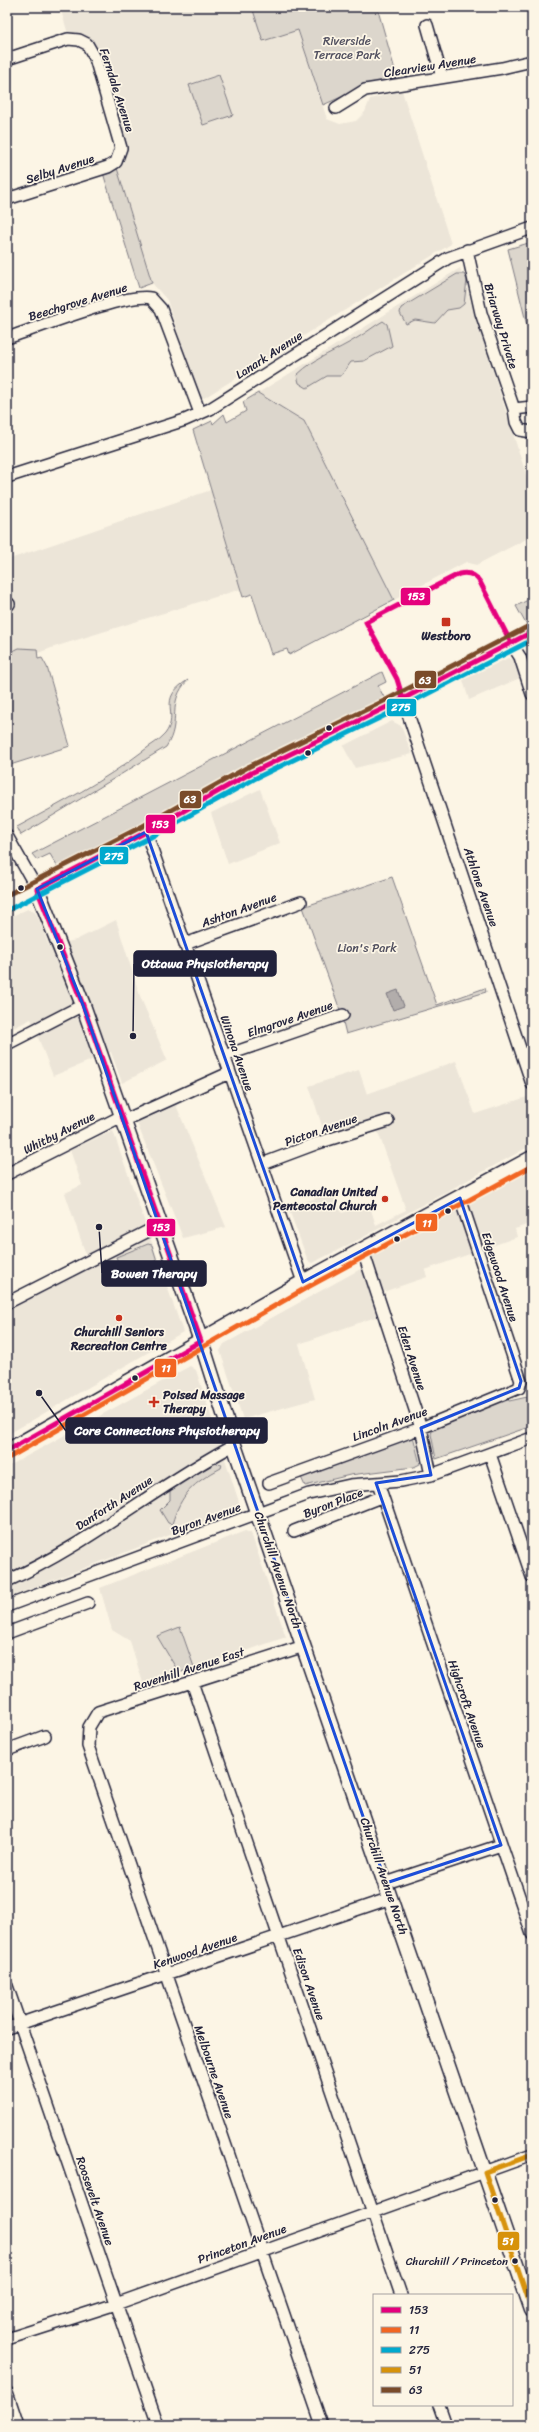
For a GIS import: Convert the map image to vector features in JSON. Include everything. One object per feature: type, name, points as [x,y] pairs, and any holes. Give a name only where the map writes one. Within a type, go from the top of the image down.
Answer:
[{"type":"main road","points":[[37,889],[146,832],[251,773],[403,699],[532,632]]},
{"type":"main road","name":"Churchill Avenue North","points":[[37,889],[83,1005],[201,1341],[234,1445],[532,2310]]},
{"type":"main road","points":[[7,1451],[303,1282],[363,1251],[532,1158]]},
{"type":"street","points":[[427,25],[442,77]]},
{"type":"street","name":"Ferndale Avenue","points":[[7,59],[68,39],[79,40],[87,44],[96,58],[119,137],[121,148],[118,158]]},
{"type":"street","name":"Clearview Avenue","points":[[336,108],[365,90],[532,61]]},
{"type":"street","name":"Selby Avenue","points":[[7,199],[108,167],[118,158]]},
{"type":"street","name":"Lanark Avenue","points":[[7,477],[200,413],[222,401],[258,376],[439,263],[466,250],[532,228]]},
{"type":"street","name":"Briarway Private","points":[[466,250],[481,313],[514,409],[518,426],[524,432],[532,432]]},
{"type":"street","name":"Beechgrove Avenue","points":[[7,338],[121,300],[141,297],[151,298],[161,309],[200,413]]},
{"type":"street","points":[[514,409],[532,407]]},
{"type":"street","points":[[511,643],[520,657],[532,694]]},
{"type":"street","name":"Athlone Avenue","points":[[403,699],[532,1084]]},
{"type":"street","name":"Winona Avenue","points":[[146,832],[303,1282]]},
{"type":"street","name":"Churchill Avenue North","points":[[9,839],[37,889]]},
{"type":"street","points":[[7,903],[37,889]]},
{"type":"street","name":"Ashton Avenue","points":[[185,944],[302,902]]},
{"type":"street","points":[[7,1044],[83,1005]]},
{"type":"street","name":"Elmgrove Avenue","points":[[224,1056],[343,1015]]},
{"type":"street","name":"Whitby Avenue","points":[[7,1174],[123,1119],[229,1073]]},
{"type":"street","name":"Picton Avenue","points":[[262,1164],[388,1121]]},
{"type":"street","name":"Edgewood Avenue","points":[[460,1198],[521,1381],[519,1388]]},
{"type":"street","points":[[7,1303],[160,1225]]},
{"type":"street","name":"Eden Avenue","points":[[363,1251],[421,1428],[431,1475]]},
{"type":"street","name":"Lincoln Avenue","points":[[269,1483],[421,1428],[519,1388]]},
{"type":"street","name":"Byron Avenue","points":[[7,1606],[258,1513],[336,1487],[401,1481],[431,1475],[532,1438]]},
{"type":"street","name":"Danforth Avenue","points":[[7,1581],[61,1554],[201,1462],[234,1445]]},
{"type":"street","points":[[490,1454],[531,1573]]},
{"type":"street","name":"Highcroft Avenue","points":[[378,1483],[386,1512],[532,1934]]},
{"type":"street","name":"Byron Place","points":[[294,1531],[382,1497]]},
{"type":"street","points":[[7,1633],[88,1603]]},
{"type":"street","name":"Ravenhill Avenue East","points":[[89,1727],[98,1712],[304,1646]]},
{"type":"street","name":"Edison Avenue","points":[[192,1682],[401,2294]]},
{"type":"street","name":"Melbourne Avenue","points":[[89,1727],[88,1746],[322,2425]]},
{"type":"street","points":[[7,1750],[45,1736]]},
{"type":"street","points":[[386,1883],[501,1845]]},
{"type":"street","name":"Kenwood Avenue","points":[[7,2028],[391,1898]]},
{"type":"street","name":"Roosevelt Avenue","points":[[7,1986],[21,2023],[158,2425]]},
{"type":"street","name":"Princeton Avenue","points":[[7,2339],[116,2304],[262,2250],[373,2213],[532,2155]]},
{"type":"street","points":[[7,2392],[18,2425]]},
{"type":"street","points":[[439,2406],[446,2425]]},
{"type":"highlighted area","points":[[146,832],[303,1282],[460,1198],[521,1381],[519,1388],[421,1428],[431,1475],[376,1483],[501,1845],[386,1883],[83,1005],[37,889]]},
{"type":"shaded area","points":[[60,7],[252,7],[263,40],[298,30],[327,119],[340,124],[356,121],[365,112],[370,99],[402,91],[451,244],[204,398],[199,396],[167,300],[152,283],[118,173],[117,168],[125,154],[125,138],[95,46],[84,35],[68,34]]},
{"type":"shaded area","points":[[460,268],[532,493],[532,536],[476,565],[466,562],[394,600],[304,421],[258,393]]},
{"type":"shaded area","points":[[211,490],[241,589],[54,647],[11,663],[7,651],[7,560]]},
{"type":"shaded area","points":[[508,658],[514,660],[520,678],[469,700],[463,680]]},
{"type":"shaded area","points":[[392,721],[401,726],[412,754],[355,768],[343,746]]},
{"type":"shaded area","points":[[260,789],[280,843],[228,864],[211,813]]},
{"type":"shaded area","points":[[28,909],[34,911],[38,917],[49,946],[76,940],[116,920],[140,996],[167,1060],[122,1083],[111,1052],[53,1076],[31,1019],[7,1031],[7,918]]},
{"type":"shaded area","points":[[398,990],[404,1006],[393,1010],[387,994]]},
{"type":"shaded area","points":[[456,1061],[475,1114],[527,1097],[532,1113],[532,1145],[360,1239],[312,1263],[308,1261],[288,1207],[332,1193],[342,1213],[369,1204],[376,1225],[406,1210],[377,1129],[328,1144],[309,1086],[359,1070],[367,1094]]},
{"type":"shaded area","points":[[176,1105],[226,1227],[183,1238],[137,1123]]},
{"type":"shaded area","points":[[113,1131],[183,1332],[7,1435],[7,1310],[90,1267],[65,1193],[82,1185],[70,1150]]},
{"type":"shaded area","points":[[532,1158],[532,1223],[515,1229],[517,1237],[425,1270],[427,1277],[377,1294],[384,1314],[299,1344],[315,1399],[243,1419],[220,1351],[224,1344],[366,1266],[363,1251]]},
{"type":"shaded area","points":[[190,1366],[196,1370],[239,1502],[237,1507],[232,1511],[7,1598],[7,1467]]},
{"type":"shaded area","points":[[245,1531],[251,1533],[286,1637],[144,1686],[130,1641],[112,1630],[100,1588]]},
{"type":"green space","name":"Riverside Terrace Park","points":[[252,7],[377,7],[397,77],[366,86],[323,105],[298,30],[263,41]]},
{"type":"green space","points":[[219,75],[233,115],[203,125],[189,85]]},
{"type":"green space","points":[[117,168],[152,283],[139,288],[103,173]]},
{"type":"green space","points":[[532,242],[532,346],[508,249]]},
{"type":"green space","points":[[457,274],[464,274],[467,280],[464,304],[459,308],[447,310],[435,323],[415,320],[406,324],[400,313],[401,308]]},
{"type":"green space","points":[[383,321],[387,324],[392,346],[364,361],[351,362],[341,376],[327,376],[307,388],[299,383],[297,375],[312,363],[349,343]]},
{"type":"green space","points":[[258,393],[304,421],[394,600],[289,655],[287,649],[271,654],[252,594],[243,597],[193,430],[212,421],[213,424],[224,414],[227,422],[246,411],[243,402]]},
{"type":"green space","points":[[532,598],[532,622],[526,624],[516,606]]},
{"type":"green space","points":[[19,648],[37,649],[38,659],[42,658],[47,667],[70,746],[7,766],[7,650],[13,651]]},
{"type":"green space","points":[[382,672],[386,682],[378,686],[385,699],[57,866],[50,854],[37,860],[32,854]]},
{"type":"green space","points":[[188,680],[177,697],[173,729],[171,738],[166,747],[21,835],[17,827],[97,782],[163,737],[171,720],[170,700],[178,687]]},
{"type":"green space","name":"Lion's Park","points":[[392,877],[437,1005],[485,988],[486,992],[346,1034],[340,1010],[303,907]]},
{"type":"green space","points":[[148,1244],[152,1245],[157,1261],[123,1273],[116,1257]]},
{"type":"green space","points":[[506,1394],[509,1401],[532,1396],[532,1426],[436,1459],[431,1434],[433,1429]]},
{"type":"green space","points":[[413,1436],[420,1464],[414,1467],[350,1475],[305,1486],[300,1475]]},
{"type":"green space","points":[[216,1463],[222,1464],[221,1468],[189,1490],[180,1505],[172,1524],[168,1523],[160,1510],[170,1500],[170,1489]]},
{"type":"green space","points":[[180,1627],[194,1667],[179,1673],[157,1636]]},
{"type":"transit line","name":"153","points":[[403,699],[397,679],[366,622],[459,574],[465,573],[474,575],[480,582],[511,643]]},
{"type":"transit line","name":"63","points":[[7,895],[143,826],[248,767],[388,699],[529,626]]},
{"type":"transit line","name":"153","points":[[37,889],[146,832],[251,773],[391,705],[532,632]]},
{"type":"transit line","name":"275","points":[[10,909],[149,838],[254,779],[394,711],[532,640]]},
{"type":"transit line","name":"153","points":[[37,889],[83,1005],[201,1341]]},
{"type":"transit line","name":"11","points":[[10,1457],[306,1288],[532,1166]]},
{"type":"transit line","name":"153","points":[[7,1451],[201,1341]]},
{"type":"transit line","name":"51","points":[[485,2172],[532,2155]]},
{"type":"transit line","name":"51","points":[[485,2172],[532,2310]]},
{"type":"place","name":"Westboro","points":[[446,622]]},
{"type":"place","name":"Ottawa Physiotherapy","points":[[133,1036]]},
{"type":"place","name":"Canadian United Pentecostal Church","points":[[385,1199]]},
{"type":"place","name":"Bowen Therapy","points":[[99,1227]]},
{"type":"place","name":"Churchill Seniors Recreation Centre","points":[[119,1318]]},
{"type":"place","name":"Core Connections Physiotherapy","points":[[39,1393]]},
{"type":"place","name":"Poised Massage Therapy","points":[[154,1402]]},
{"type":"place","name":"Churchill / Princeton","points":[[515,2261]]}]
